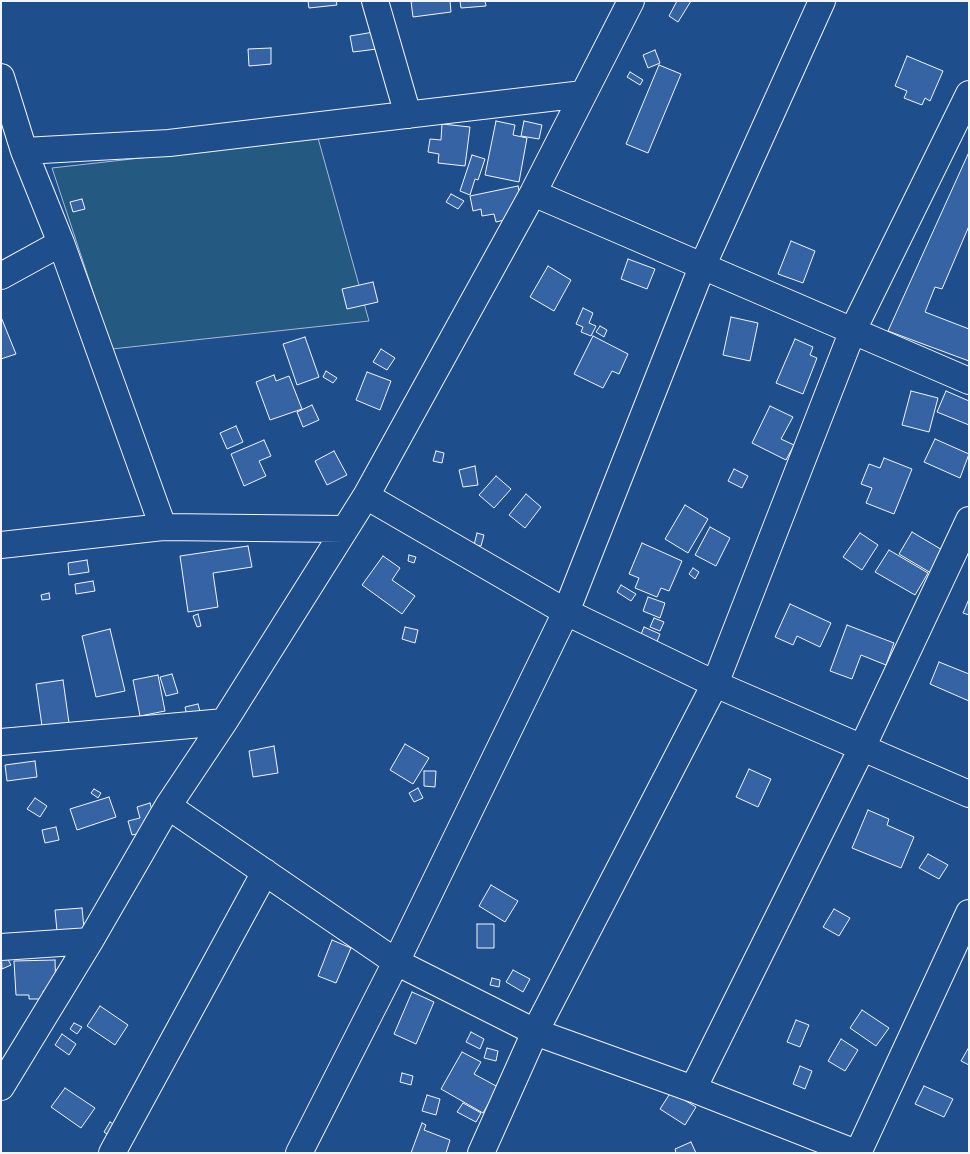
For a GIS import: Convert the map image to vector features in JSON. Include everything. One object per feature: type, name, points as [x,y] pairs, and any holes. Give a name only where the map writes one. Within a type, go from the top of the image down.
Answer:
[{"type":"street","points":[[375,1],[408,114]]},
{"type":"street","points":[[1,1087],[90,941],[168,806],[224,722],[366,496],[533,192],[631,1]]},
{"type":"street","points":[[299,1153],[396,962],[566,612],[702,267],[822,1]]},
{"type":"street","points":[[1,77],[24,150],[61,243],[163,527]]},
{"type":"street","points":[[24,150],[169,143],[583,94]]},
{"type":"street","points":[[481,1153],[535,1032],[715,684],[853,330],[969,94]]},
{"type":"street","points":[[533,192],[702,267],[969,381]]},
{"type":"street","points":[[1,276],[61,243]]},
{"type":"street","points":[[366,496],[566,612],[715,684],[969,794]]},
{"type":"street","points":[[693,1089],[862,748],[969,520]]},
{"type":"street","points":[[1,545],[163,527],[344,529]]},
{"type":"street","points":[[1,742],[224,722]]},
{"type":"street","points":[[168,806],[396,962],[535,1032],[693,1089],[857,1153],[969,913]]},
{"type":"street","points":[[112,1153],[265,872]]},
{"type":"street","points":[[1,947],[90,941]]},
{"type":"shaded area","points":[[318,138],[369,321],[112,349],[52,168]]},
{"type":"building","points":[[308,1],[336,1],[337,5],[309,8]]},
{"type":"building","points":[[411,1],[450,1],[451,12],[413,17]]},
{"type":"building","points":[[460,1],[485,1],[486,6],[461,8]]},
{"type":"building","points":[[677,1],[691,1],[678,22],[669,16]]},
{"type":"building","points":[[374,32],[377,49],[353,52],[350,36]]},
{"type":"building","points":[[271,48],[271,64],[249,66],[248,49]]},
{"type":"building","points":[[655,50],[660,63],[648,68],[643,55]]},
{"type":"building","points":[[907,56],[943,71],[930,101],[925,98],[922,105],[904,98],[907,91],[895,86]]},
{"type":"building","points":[[659,65],[681,74],[648,153],[626,144]]},
{"type":"building","points":[[630,72],[643,80],[640,85],[627,77]]},
{"type":"building","points":[[496,121],[515,125],[513,135],[527,138],[519,182],[485,175]]},
{"type":"building","points":[[524,121],[542,125],[539,139],[521,136]]},
{"type":"building","points":[[442,124],[470,127],[465,166],[438,163],[439,154],[428,152],[430,139],[441,140]]},
{"type":"building","points":[[969,152],[969,226],[942,289],[935,287],[925,312],[969,329],[969,361],[888,331]]},
{"type":"building","points":[[472,155],[485,159],[478,180],[475,179],[470,195],[460,191]]},
{"type":"building","points":[[518,186],[523,208],[513,218],[496,222],[494,214],[482,216],[481,209],[473,211],[470,196]]},
{"type":"building","points":[[451,194],[464,201],[458,209],[446,202]]},
{"type":"building","points":[[82,199],[85,209],[73,212],[70,202]]},
{"type":"building","points":[[791,241],[815,251],[803,283],[778,274]]},
{"type":"building","points":[[628,259],[655,269],[647,289],[621,279]]},
{"type":"building","points":[[548,266],[571,280],[554,311],[530,297]]},
{"type":"building","points":[[373,282],[378,302],[347,309],[342,289]]},
{"type":"building","points":[[583,308],[593,313],[589,323],[596,326],[591,336],[581,332],[583,327],[576,324]]},
{"type":"building","points":[[1,317],[16,354],[1,359]]},
{"type":"building","points":[[731,317],[758,323],[750,361],[723,355]]},
{"type":"building","points":[[600,326],[607,330],[604,337],[596,332]]},
{"type":"building","points":[[593,336],[628,354],[619,374],[612,371],[603,388],[574,374]]},
{"type":"building","points":[[305,337],[319,377],[297,385],[283,344]]},
{"type":"building","points":[[795,339],[813,347],[810,355],[817,358],[803,394],[776,383]]},
{"type":"building","points":[[381,349],[395,358],[387,370],[373,362]]},
{"type":"building","points":[[326,371],[337,378],[333,383],[323,377]]},
{"type":"building","points":[[367,372],[391,381],[380,410],[356,400]]},
{"type":"building","points":[[274,375],[276,381],[289,376],[302,409],[270,420],[256,382]]},
{"type":"building","points":[[911,391],[938,398],[929,432],[902,425]]},
{"type":"building","points":[[946,391],[969,401],[969,425],[937,412]]},
{"type":"building","points":[[312,405],[319,420],[303,427],[297,412]]},
{"type":"building","points":[[770,406],[793,417],[781,439],[794,445],[786,460],[752,443]]},
{"type":"building","points":[[236,426],[243,442],[227,449],[220,433]]},
{"type":"building","points":[[935,439],[969,454],[960,478],[924,462]]},
{"type":"building","points":[[264,440],[271,456],[259,461],[266,476],[244,486],[231,454]]},
{"type":"building","points":[[334,451],[347,475],[327,485],[315,461]]},
{"type":"building","points":[[436,451],[444,453],[442,463],[433,461]]},
{"type":"building","points":[[884,458],[912,469],[894,514],[866,503],[872,488],[861,484],[869,464],[880,468]]},
{"type":"building","points":[[475,466],[478,485],[463,487],[459,470]]},
{"type":"building","points":[[734,469],[748,476],[742,488],[728,481]]},
{"type":"building","points":[[496,476],[511,489],[494,508],[479,495]]},
{"type":"building","points":[[526,494],[541,507],[525,528],[509,515]]},
{"type":"building","points":[[685,505],[708,519],[688,553],[665,539]]},
{"type":"building","points":[[710,527],[730,538],[716,566],[695,555]]},
{"type":"building","points":[[912,532],[949,554],[936,576],[899,554]]},
{"type":"building","points":[[477,533],[484,535],[481,546],[474,545]]},
{"type":"building","points":[[860,533],[878,545],[862,570],[843,557]]},
{"type":"building","points":[[642,543],[682,561],[669,591],[661,588],[657,597],[635,588],[639,578],[629,574]]},
{"type":"building","points":[[248,546],[252,567],[213,573],[218,607],[188,612],[180,556]]},
{"type":"building","points":[[889,550],[928,573],[915,595],[875,572]]},
{"type":"building","points":[[409,555],[416,557],[414,563],[408,561]]},
{"type":"building","points":[[383,556],[400,568],[392,580],[415,596],[402,614],[362,585]]},
{"type":"building","points":[[87,560],[89,572],[69,575],[68,563]]},
{"type":"building","points":[[693,568],[699,572],[695,579],[689,574]]},
{"type":"building","points":[[93,581],[95,591],[76,594],[75,584]]},
{"type":"building","points":[[621,585],[636,594],[631,601],[617,592]]},
{"type":"building","points":[[49,593],[50,599],[42,600],[41,595]]},
{"type":"building","points":[[648,597],[665,603],[660,618],[643,611]]},
{"type":"building","points":[[969,599],[969,615],[963,613]]},
{"type":"building","points":[[790,604],[831,623],[820,647],[797,636],[793,645],[775,637]]},
{"type":"building","points":[[198,614],[201,626],[197,627],[193,616]]},
{"type":"building","points":[[654,618],[664,622],[660,631],[650,627]]},
{"type":"building","points":[[847,625],[894,643],[886,665],[861,655],[852,679],[830,671]]},
{"type":"building","points":[[405,627],[418,630],[415,643],[402,639]]},
{"type":"building","points":[[644,627],[660,634],[656,644],[640,637]]},
{"type":"building","points":[[110,629],[125,691],[96,697],[82,636]]},
{"type":"building","points":[[939,662],[969,674],[969,701],[930,684]]},
{"type":"building","points":[[172,674],[178,693],[166,696],[160,677]]},
{"type":"building","points":[[158,675],[165,711],[140,716],[133,680]]},
{"type":"building","points":[[63,680],[69,723],[42,726],[36,684]]},
{"type":"building","points":[[198,704],[202,719],[188,722],[185,707]]},
{"type":"building","points":[[405,744],[429,758],[413,784],[390,770]]},
{"type":"building","points":[[274,746],[278,773],[253,777],[249,751]]},
{"type":"building","points":[[35,761],[37,777],[7,781],[5,765]]},
{"type":"building","points":[[749,769],[771,779],[758,807],[736,797]]},
{"type":"building","points":[[424,771],[436,771],[435,787],[424,786]]},
{"type":"building","points":[[418,788],[423,798],[414,802],[409,793]]},
{"type":"building","points":[[94,789],[101,793],[98,798],[91,793]]},
{"type":"building","points":[[109,797],[116,817],[77,830],[70,809]]},
{"type":"building","points":[[35,798],[47,806],[40,817],[27,809]]},
{"type":"building","points":[[150,803],[157,829],[132,835],[128,821],[140,818],[137,807]]},
{"type":"building","points":[[868,810],[889,819],[887,825],[914,837],[901,868],[852,848]]},
{"type":"building","points":[[56,827],[59,840],[45,843],[42,830]]},
{"type":"building","points":[[928,854],[948,865],[939,879],[919,868]]},
{"type":"building","points":[[491,885],[518,901],[505,922],[479,906]]},
{"type":"building","points":[[82,908],[84,928],[57,931],[55,910]]},
{"type":"building","points":[[834,909],[850,918],[839,936],[823,927]]},
{"type":"building","points":[[477,924],[494,924],[494,948],[477,948]]},
{"type":"building","points":[[332,940],[351,948],[336,983],[318,976]]},
{"type":"building","points":[[3,950],[11,965],[2,969],[1,951]]},
{"type":"building","points":[[55,960],[56,991],[43,991],[44,999],[29,999],[29,995],[16,995],[14,961]]},
{"type":"building","points":[[513,970],[530,979],[523,992],[506,982]]},
{"type":"building","points":[[492,978],[500,980],[499,987],[490,985]]},
{"type":"building","points":[[412,992],[434,1002],[416,1044],[394,1034]]},
{"type":"building","points":[[100,1006],[128,1025],[115,1045],[87,1026]]},
{"type":"building","points":[[862,1010],[889,1028],[876,1046],[850,1028]]},
{"type":"building","points":[[796,1020],[809,1025],[800,1047],[787,1042]]},
{"type":"building","points":[[74,1023],[82,1027],[77,1034],[70,1029]]},
{"type":"building","points":[[471,1032],[484,1039],[480,1049],[466,1042]]},
{"type":"building","points":[[62,1034],[76,1044],[69,1055],[55,1045]]},
{"type":"building","points":[[841,1039],[858,1050],[845,1071],[828,1061]]},
{"type":"building","points":[[969,1047],[969,1065],[961,1061]]},
{"type":"building","points":[[487,1048],[498,1051],[496,1061],[484,1058]]},
{"type":"building","points":[[462,1052],[481,1062],[474,1074],[498,1087],[483,1113],[441,1089]]},
{"type":"building","points":[[800,1066],[812,1071],[805,1089],[793,1084]]},
{"type":"building","points":[[402,1073],[413,1076],[411,1085],[400,1082]]},
{"type":"building","points":[[924,1086],[953,1099],[944,1117],[915,1104]]},
{"type":"building","points":[[65,1088],[95,1108],[81,1128],[51,1107]]},
{"type":"building","points":[[671,1092],[696,1107],[685,1125],[660,1109]]},
{"type":"building","points":[[427,1095],[440,1099],[436,1115],[422,1111]]},
{"type":"building","points":[[463,1103],[481,1113],[476,1122],[457,1112]]},
{"type":"building","points":[[110,1122],[121,1129],[114,1139],[104,1132]]},
{"type":"building","points":[[422,1123],[426,1125],[424,1130],[450,1140],[446,1153],[411,1153]]},
{"type":"building","points":[[691,1142],[696,1153],[676,1153],[675,1149]]}]
